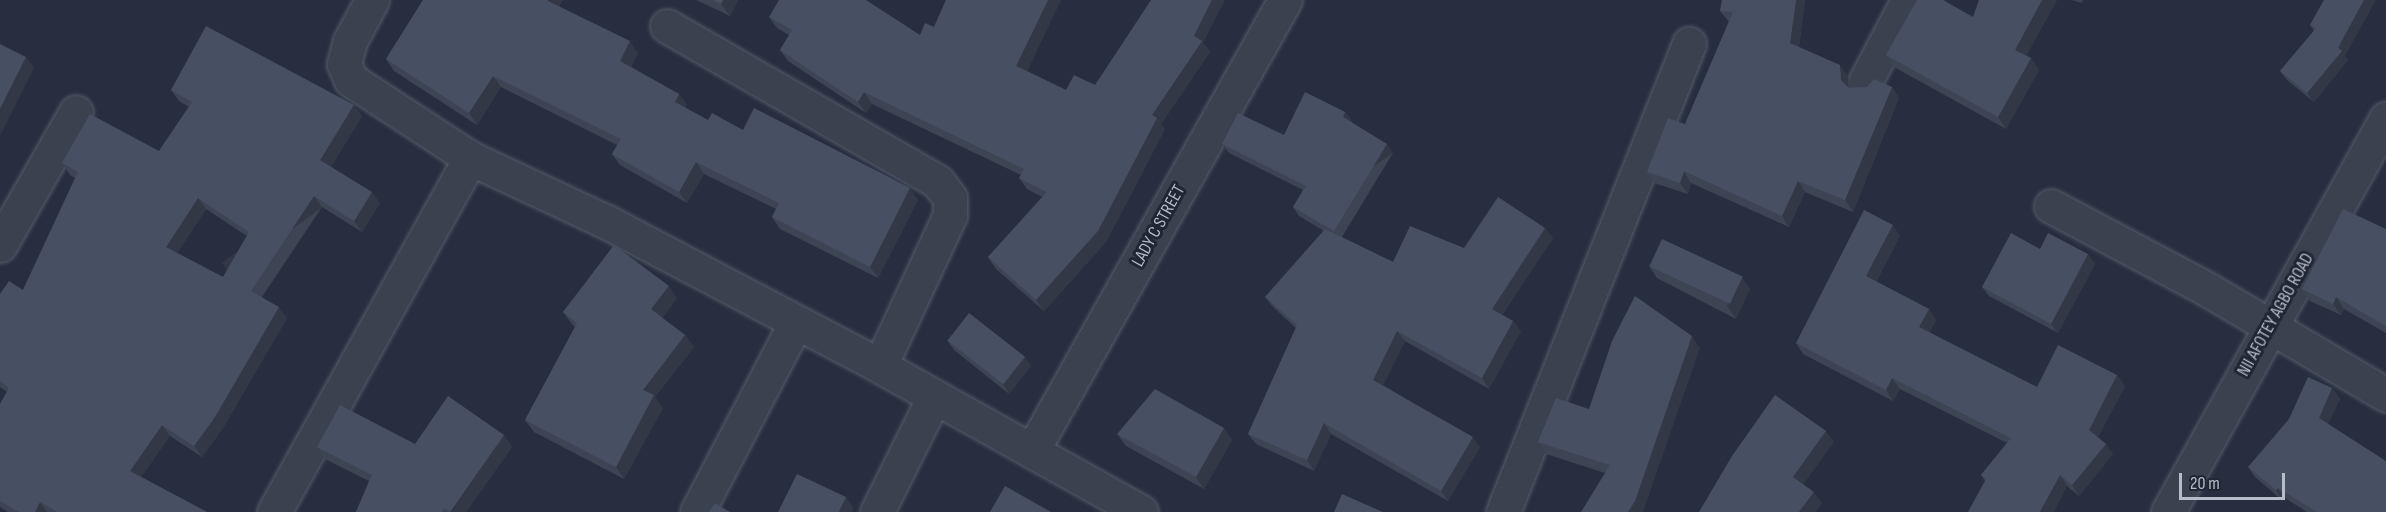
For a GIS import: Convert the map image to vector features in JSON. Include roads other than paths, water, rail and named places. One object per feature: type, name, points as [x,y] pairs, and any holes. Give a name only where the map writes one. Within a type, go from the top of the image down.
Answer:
[{"type":"street","points":[[372,0],[350,41],[345,64],[351,80],[470,158],[609,223],[880,366],[1141,512]]},
{"type":"street","name":"LADY C STREET","points":[[1032,451],[1285,0]]},
{"type":"street","points":[[1865,82],[1908,0]]},
{"type":"street","points":[[667,26],[938,182],[950,198],[950,215],[880,366]]},
{"type":"street","points":[[1503,512],[1689,44]]},
{"type":"street","points":[[0,245],[76,112]]},
{"type":"street","name":"NII AFOTEY AGBO ROAD","points":[[2168,512],[2386,118]]},
{"type":"street","points":[[274,512],[470,158]]},
{"type":"street","points":[[2051,206],[2270,325],[2386,395]]},
{"type":"street","points":[[697,512],[796,322]]},
{"type":"street","points":[[877,512],[934,397]]}]
